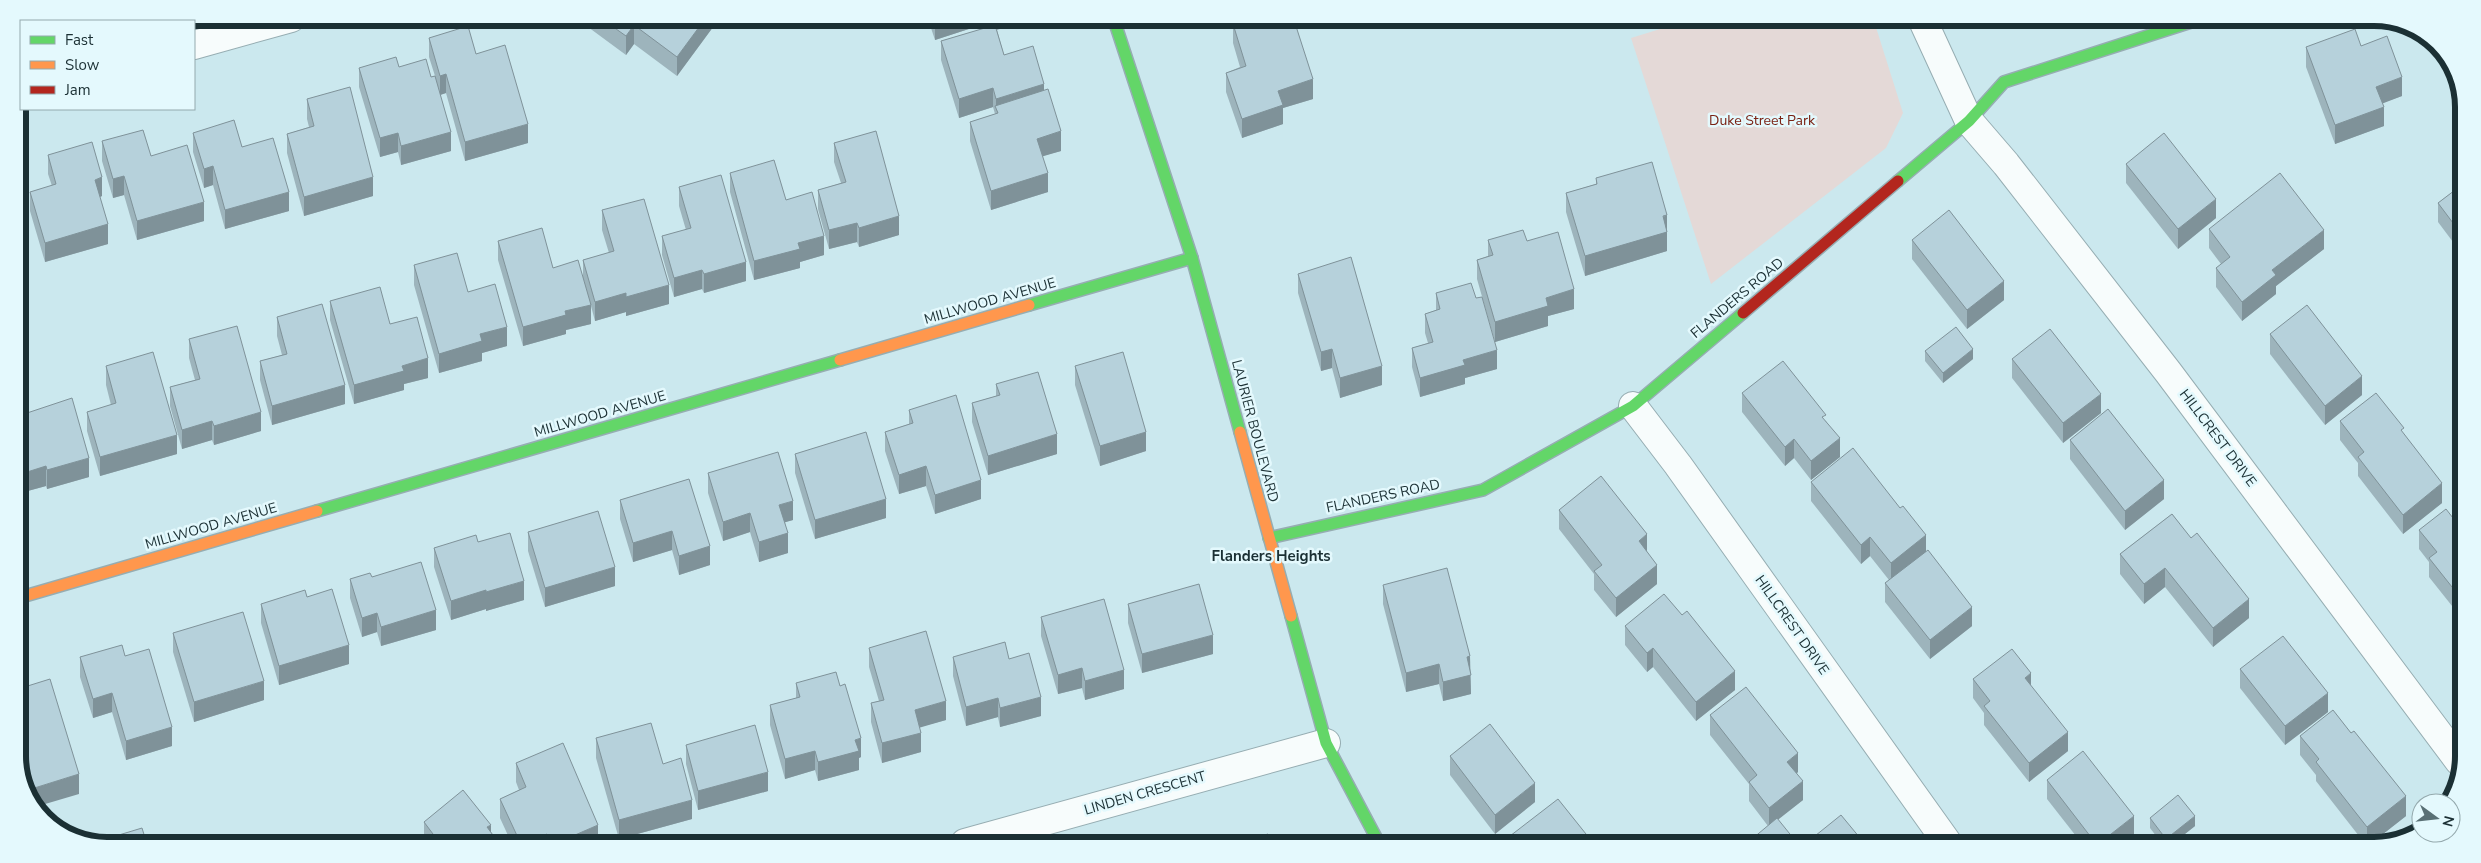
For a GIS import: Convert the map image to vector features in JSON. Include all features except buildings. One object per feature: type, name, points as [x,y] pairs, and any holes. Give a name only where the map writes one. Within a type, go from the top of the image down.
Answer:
[{"type":"street","points":[[195,45],[262,26]]},
{"type":"street","name":"LAURIER BOULEVARD","points":[[1116,26],[1192,258],[1326,743],[1375,837]]},
{"type":"street","name":"HILLCREST DRIVE","points":[[1925,26],[1969,121],[2006,164],[2168,372],[2455,756]]},
{"type":"street","name":"FLANDERS ROAD","points":[[1269,538],[1483,490],[1633,406],[1969,121],[2004,82],[2179,26]]},
{"type":"street","name":"MILLWOOD AVENUE","points":[[26,596],[1192,258]]},
{"type":"street","name":"HILLCREST DRIVE","points":[[1633,406],[1678,465],[1943,837]]},
{"type":"street","name":"LINDEN CRESCENT","points":[[987,837],[1326,743]]},
{"type":"green space","name":"Duke Street Park","points":[[1670,26],[1876,26],[1903,113],[1886,148],[1711,284],[1631,38]]},
{"type":"traffic: fast","points":[[1116,26],[1192,258],[1240,432]]},
{"type":"traffic: fast","points":[[1898,181],[1969,121],[2004,82],[2179,26]]},
{"type":"traffic: fast","points":[[1029,305],[1192,258]]},
{"type":"traffic: fast","points":[[1269,538],[1483,490],[1633,406],[1743,313]]},
{"type":"traffic: fast","points":[[317,511],[840,360]]},
{"type":"traffic: fast","points":[[1291,616],[1326,743],[1376,837]]},
{"type":"traffic: slow","points":[[840,360],[1029,305]]},
{"type":"traffic: slow","points":[[1240,432],[1291,616]]},
{"type":"traffic: slow","points":[[26,596],[317,511]]},
{"type":"traffic: jam","points":[[1743,313],[1898,181]]},
{"type":"district","name":"Flanders Heights","points":[[1271,556]]}]
